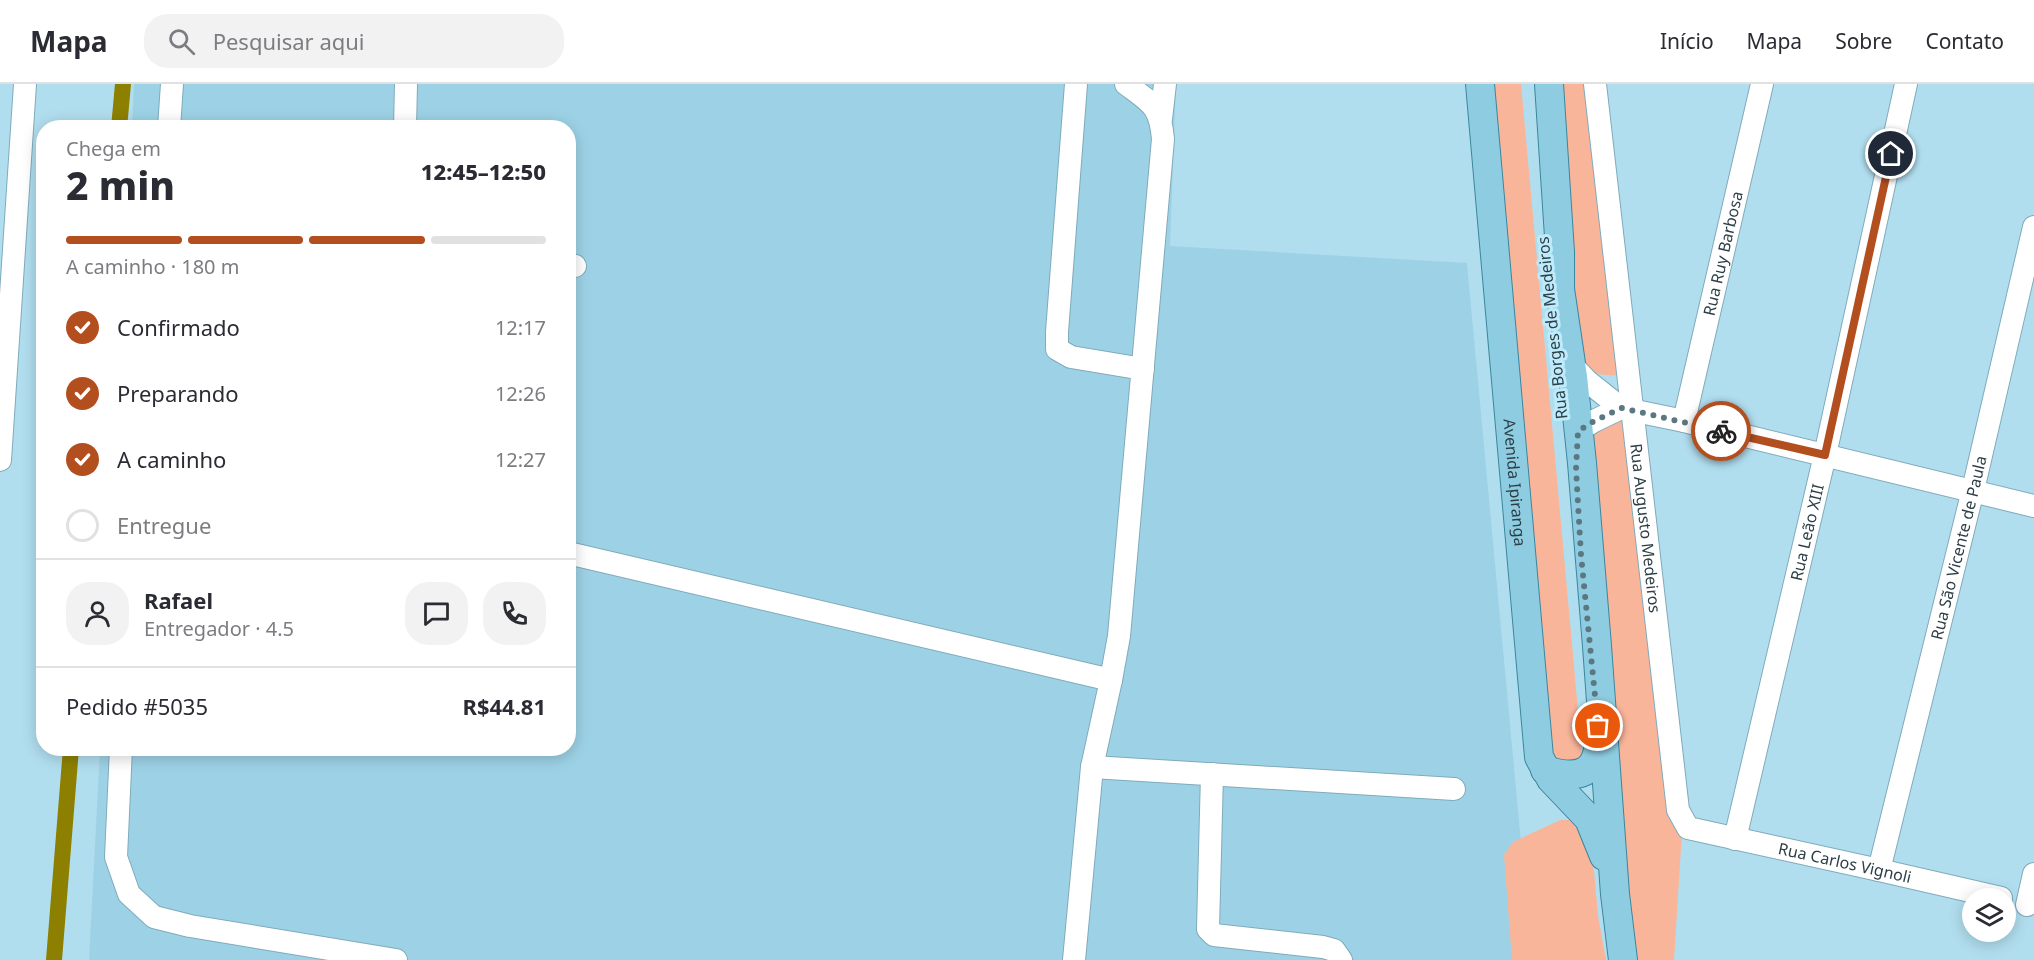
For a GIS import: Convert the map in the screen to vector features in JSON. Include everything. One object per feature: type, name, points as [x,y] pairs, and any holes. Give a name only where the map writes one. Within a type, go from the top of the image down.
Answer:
[{"type":"main road","name":"Avenida Ipiranga","points":[[1480,84],[1539,757],[1558,788],[1589,819],[1606,860]]},
{"type":"main road","name":"Rua Borges de Medeiros","points":[[1531,84],[1543,252],[1559,375],[1592,767],[1606,860],[1615,894]]},
{"type":"main road","points":[[1540,84],[1549,206],[1560,289]]},
{"type":"main road","name":"Rua Borges de Medeiros","points":[[1549,84],[1560,289],[1578,437],[1598,646],[1615,894],[1623,960]]},
{"type":"main road","points":[[1545,770],[1572,776],[1582,774],[1592,767],[1599,739],[1581,555],[1576,469],[1578,437]]},
{"type":"street","points":[[0,460],[7,272],[25,84]]},
{"type":"street","points":[[169,120],[172,84]]},
{"type":"street","points":[[405,120],[406,84]]},
{"type":"street","points":[[1076,84],[1057,349],[1071,357],[1143,369]]},
{"type":"street","points":[[1126,84],[1151,103],[1161,119]]},
{"type":"street","points":[[1074,960],[1092,767],[1119,636],[1163,139],[1161,119],[1166,84]]},
{"type":"street","name":"Rua Augusto Medeiros","points":[[1595,84],[1627,409],[1678,810],[1688,828]]},
{"type":"street","name":"Rua Ruy Barbosa","points":[[1684,421],[1762,84]]},
{"type":"street","name":"Rua Leão XIII","points":[[1735,838],[1825,455],[1906,84]]},
{"type":"street","name":"Rua São Vicente de Paula","points":[[1879,870],[1973,490],[2034,227]]},
{"type":"street","points":[[1570,363],[1587,381],[1627,409],[2034,506]]},
{"type":"street","points":[[1578,437],[1594,421],[1627,409]]},
{"type":"street","points":[[576,555],[1111,680]]},
{"type":"street","points":[[121,756],[116,857],[129,894],[154,917],[190,926],[396,960]]},
{"type":"street","points":[[1092,767],[1454,789]]},
{"type":"street","points":[[1212,774],[1208,929],[1214,935],[1323,947],[1334,950],[1341,960]]},
{"type":"street","name":"Rua Carlos Vignoli","points":[[1688,828],[1962,889]]},
{"type":"street","points":[[2022,904],[2034,874]]},
{"type":"shaded area","points":[[134,84],[1176,84],[1170,246],[1467,263],[1532,960],[89,960],[100,756],[576,756],[576,120],[132,120]]},
{"type":"shaded area","points":[[1492,84],[1521,84],[1582,754],[1577,761],[1568,766],[1550,757]]},
{"type":"shaded area","points":[[1552,84],[1585,84],[1618,375],[1598,374],[1581,364]]},
{"type":"shaded area","points":[[1626,420],[1682,832],[1674,960],[1635,960],[1591,433],[1616,421]]},
{"type":"shaded area","points":[[1560,820],[1571,820],[1585,834],[1594,871],[1598,916],[1606,960],[1512,960],[1504,855],[1513,842]]},
{"type":"waterway","points":[[120,120],[123,84]]},
{"type":"waterway","points":[[54,960],[70,756]]},
{"type":"way so far","points":[[1598,726],[1581,555],[1576,469],[1578,431],[1606,414],[1622,408],[1721,431]]},
{"type":"route","points":[[1721,431],[1825,455],[1891,154]]}]
